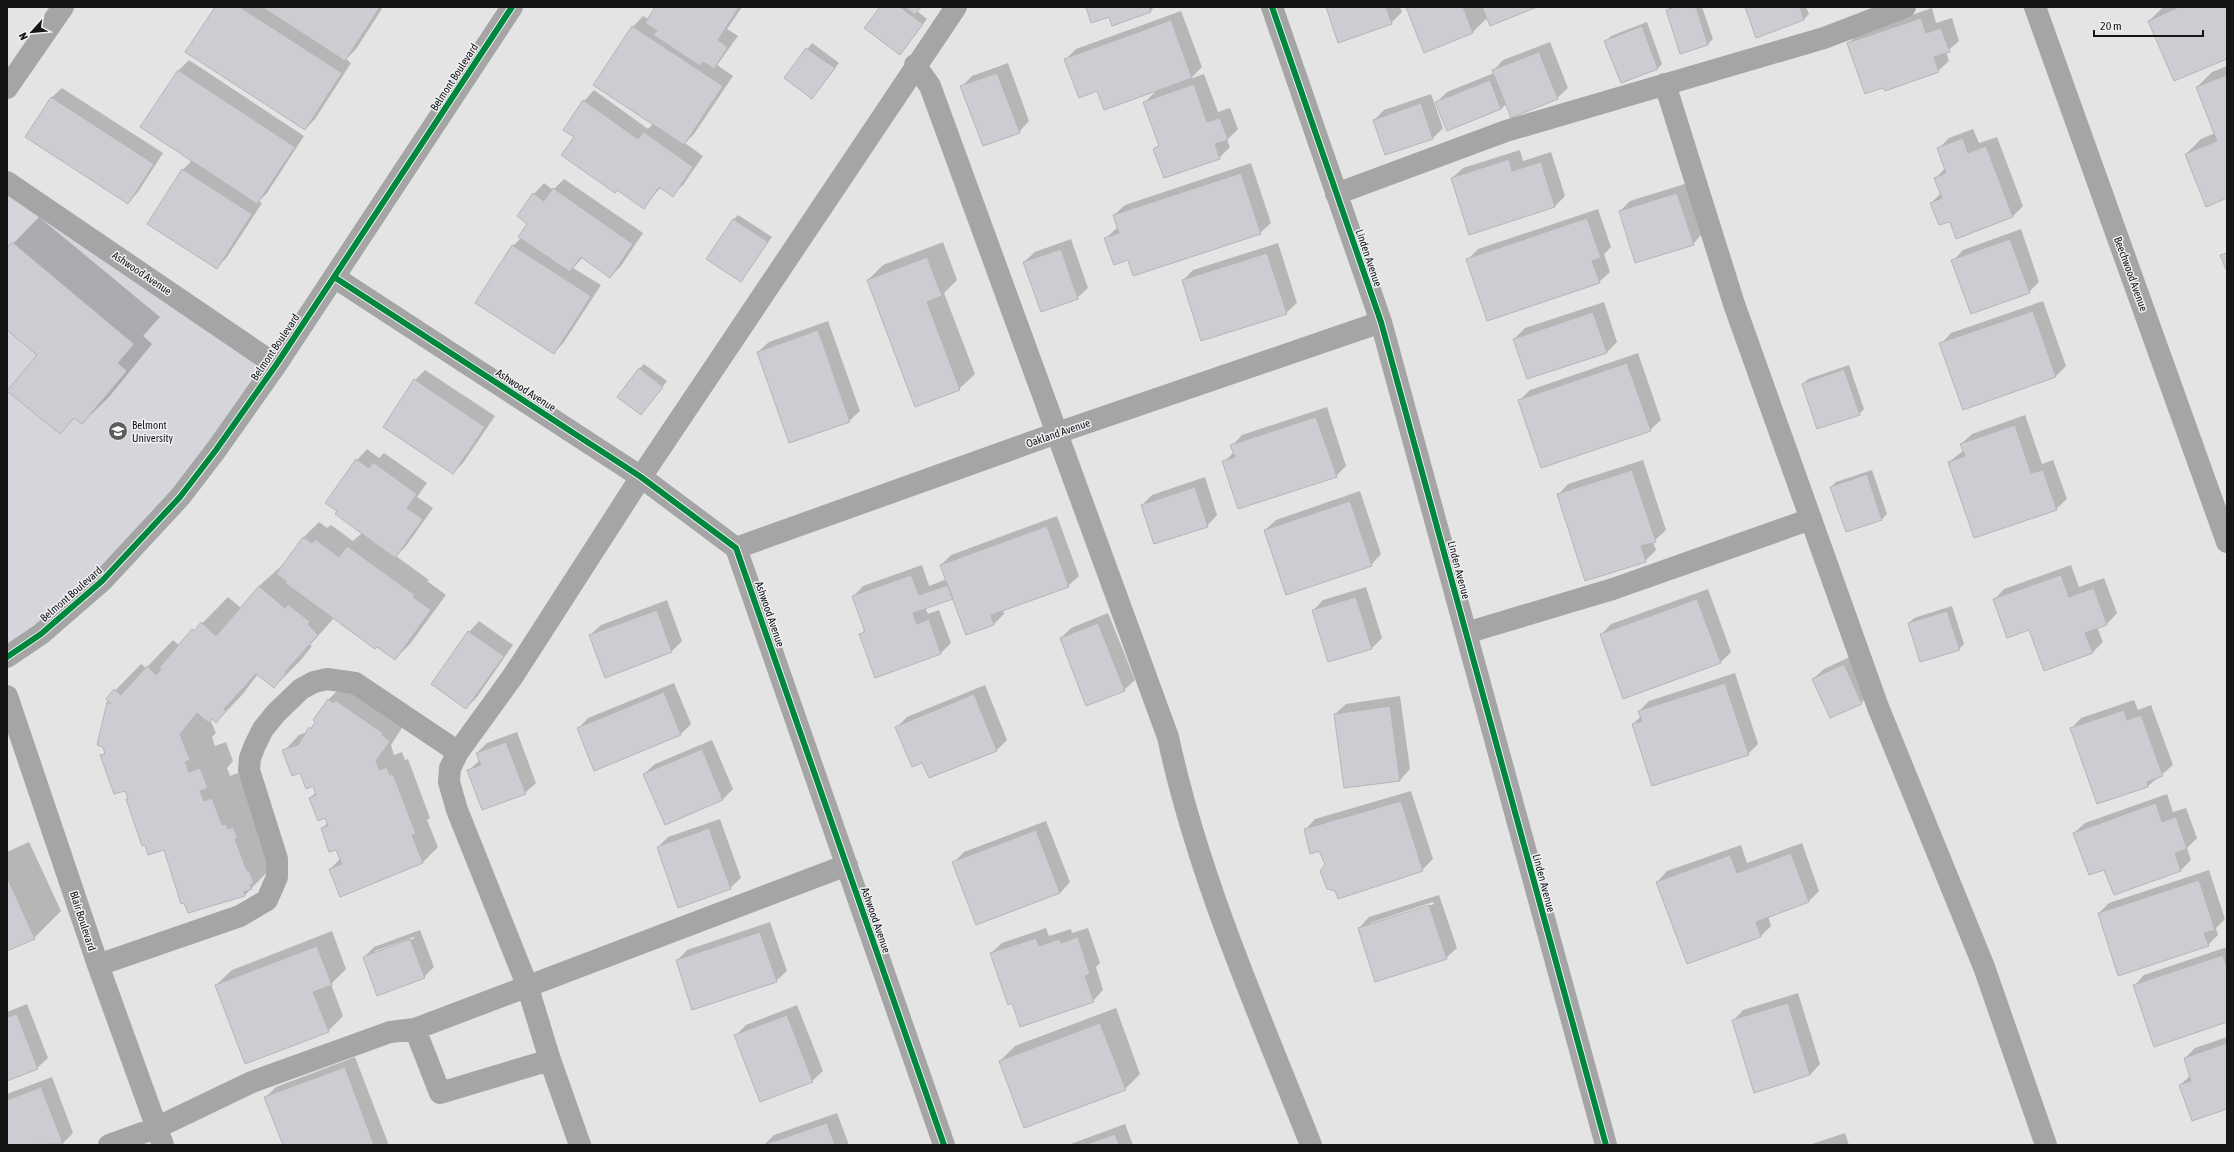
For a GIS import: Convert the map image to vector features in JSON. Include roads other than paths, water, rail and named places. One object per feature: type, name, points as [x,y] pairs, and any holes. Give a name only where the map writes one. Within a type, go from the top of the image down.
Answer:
[{"type":"street","points":[[7,88],[63,7]]},
{"type":"street","name":"Belmont Boulevard","points":[[7,658],[41,634],[102,581],[180,497],[216,450],[276,365],[512,7]]},
{"type":"street","points":[[580,1145],[550,1060],[527,985],[468,839],[449,782],[450,768],[458,752],[513,676],[641,477],[915,65],[956,7]]},
{"type":"street","name":"Linden Avenue","points":[[1272,7],[1381,322],[1606,1145]]},
{"type":"street","points":[[1336,194],[1506,131],[1824,38],[1905,7]]},
{"type":"street","name":"Beechwood Avenue","points":[[2035,7],[2227,542]]},
{"type":"street","points":[[915,65],[930,86],[1168,736],[1180,792],[1228,932],[1311,1145]]},
{"type":"street","points":[[1665,84],[1734,304],[1810,519],[1878,708],[1984,967],[2046,1145]]},
{"type":"street","name":"Ashwood Avenue","points":[[7,182],[276,365]]},
{"type":"street","name":"Ashwood Avenue","points":[[334,277],[641,477],[736,548],[944,1145]]},
{"type":"street","name":"Oakland Avenue","points":[[736,548],[1056,433],[1381,322]]},
{"type":"street","points":[[1466,634],[1613,589],[1810,519]]},
{"type":"street","points":[[98,965],[240,916],[267,900],[277,877],[277,859],[249,770],[250,758],[263,729],[301,689],[314,682],[327,679],[354,683],[458,752]]},
{"type":"street","name":"Blair Boulevard","points":[[7,696],[98,965],[160,1136]]},
{"type":"street","points":[[109,1145],[160,1136],[252,1082],[390,1032],[415,1029],[527,985],[847,865]]},
{"type":"street","points":[[415,1029],[440,1093],[550,1060]]},
{"type":"place","name":"Belmont University","points":[[118,431]]}]
